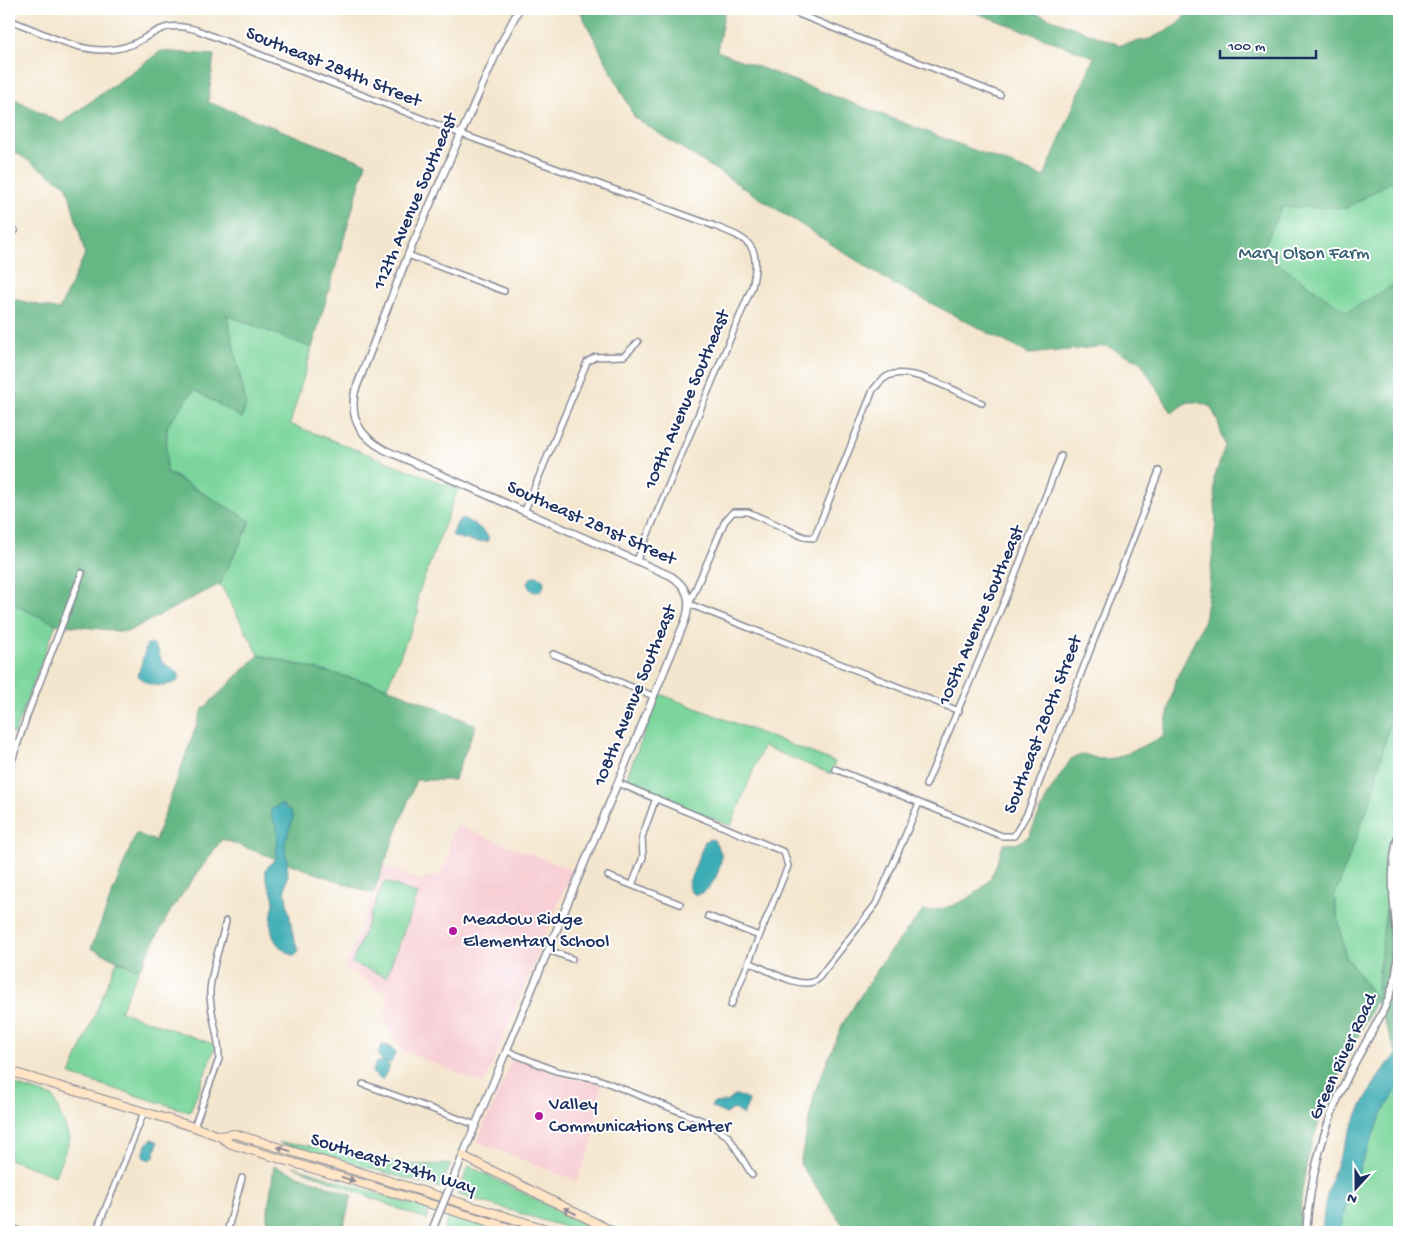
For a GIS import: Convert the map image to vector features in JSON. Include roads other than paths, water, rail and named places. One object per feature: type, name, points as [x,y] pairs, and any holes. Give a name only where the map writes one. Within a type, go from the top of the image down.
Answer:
[{"type":"main road","name":"Southeast 274th Way","points":[[9,1071],[194,1127],[219,1136],[231,1144],[523,1232]]},
{"type":"main road","name":"Southeast 274th Way","points":[[219,1136],[235,1134],[556,1232]]},
{"type":"main road","points":[[462,1156],[614,1232]]},
{"type":"street","name":"112th Avenue Southeast","points":[[353,412],[353,400],[357,384],[408,254],[516,9]]},
{"type":"street","points":[[786,9],[1000,95]]},
{"type":"street","name":"Southeast 284th Street","points":[[9,20],[74,44],[105,50],[127,47],[165,27],[183,26],[461,134],[734,233],[754,249]]},
{"type":"street","points":[[9,229],[15,231]]},
{"type":"street","name":"109th Avenue Southeast","points":[[638,560],[752,287],[756,270],[754,249]]},
{"type":"street","points":[[408,254],[504,291]]},
{"type":"street","points":[[525,510],[587,362],[594,357],[624,356],[638,342]]},
{"type":"street","name":"108th Avenue Southeast","points":[[430,1232],[549,950],[685,621],[689,604],[724,521],[733,512],[748,512],[804,537],[814,538],[873,390],[881,380],[892,374],[916,376],[982,403]]},
{"type":"street","name":"Southeast 281st Street","points":[[353,412],[359,429],[374,444],[638,560],[679,582],[688,594],[689,604]]},
{"type":"street","name":"105th Avenue Southeast","points":[[926,785],[1038,519],[1061,456]]},
{"type":"street","name":"Southeast 280th Street","points":[[835,769],[1002,836],[1010,838],[1018,832],[1158,471]]},
{"type":"street","points":[[9,770],[82,573]]},
{"type":"street","points":[[689,604],[958,711]]},
{"type":"street","points":[[553,654],[653,696]]},
{"type":"street","points":[[618,783],[784,852],[788,866],[731,1005]]},
{"type":"street","points":[[632,885],[643,857],[642,837],[656,798]]},
{"type":"street","points":[[749,962],[798,983],[811,984],[817,980],[876,904],[919,803]]},
{"type":"street","name":"Green River Road","points":[[1306,1232],[1312,1183],[1331,1116],[1344,1084],[1383,1010],[1396,974],[1398,954],[1393,878],[1394,859],[1399,834]]},
{"type":"street","points":[[608,876],[680,904]]},
{"type":"street","points":[[708,916],[760,936]]},
{"type":"street","points":[[194,1127],[219,1059],[219,1044],[210,989],[226,921]]},
{"type":"street","points":[[549,950],[572,959]]},
{"type":"street","points":[[507,1051],[556,1071],[598,1080],[706,1122],[729,1137],[752,1175]]},
{"type":"street","points":[[363,1084],[476,1125]]},
{"type":"street","points":[[96,1232],[144,1112]]},
{"type":"street","points":[[227,1232],[242,1178]]},
{"type":"street","points":[[9,1226],[21,1232]]},
{"type":"water","points":[[462,518],[476,525],[488,536],[488,541],[478,542],[454,537],[452,535],[458,521]]},
{"type":"water","points":[[533,576],[539,576],[544,581],[542,590],[533,592],[528,587],[528,581]]},
{"type":"water","points":[[147,644],[156,647],[162,662],[178,673],[179,680],[174,683],[157,685],[141,679],[138,675]]},
{"type":"water","points":[[280,804],[291,811],[293,818],[285,843],[288,874],[285,891],[294,939],[299,950],[295,956],[282,949],[272,934],[271,921],[274,902],[265,874],[266,869],[277,857],[278,830],[271,810]]},
{"type":"water","points":[[714,840],[721,853],[720,866],[715,879],[707,890],[696,895],[690,891],[688,885],[705,841]]},
{"type":"water","points":[[382,1045],[388,1046],[396,1052],[391,1063],[385,1062],[390,1066],[382,1080],[372,1073],[376,1062],[383,1062],[378,1055]]},
{"type":"water","points":[[1399,1053],[1399,1086],[1383,1112],[1364,1157],[1346,1205],[1340,1232],[1322,1232],[1327,1194],[1346,1140],[1377,1079]]},
{"type":"water","points":[[735,1095],[749,1101],[743,1115],[734,1109],[726,1114],[711,1107],[713,1103],[726,1102]]},
{"type":"water","points":[[152,1139],[158,1142],[154,1157],[150,1160],[143,1157],[146,1144]]},
{"type":"place","name":"Meadow Ridge Elementary School","points":[[453,931]]},
{"type":"place","name":"Valley Communications Center","points":[[539,1116]]},
{"type":"park label","name":"Mary Olson Farm","points":[[1304,254]]}]
